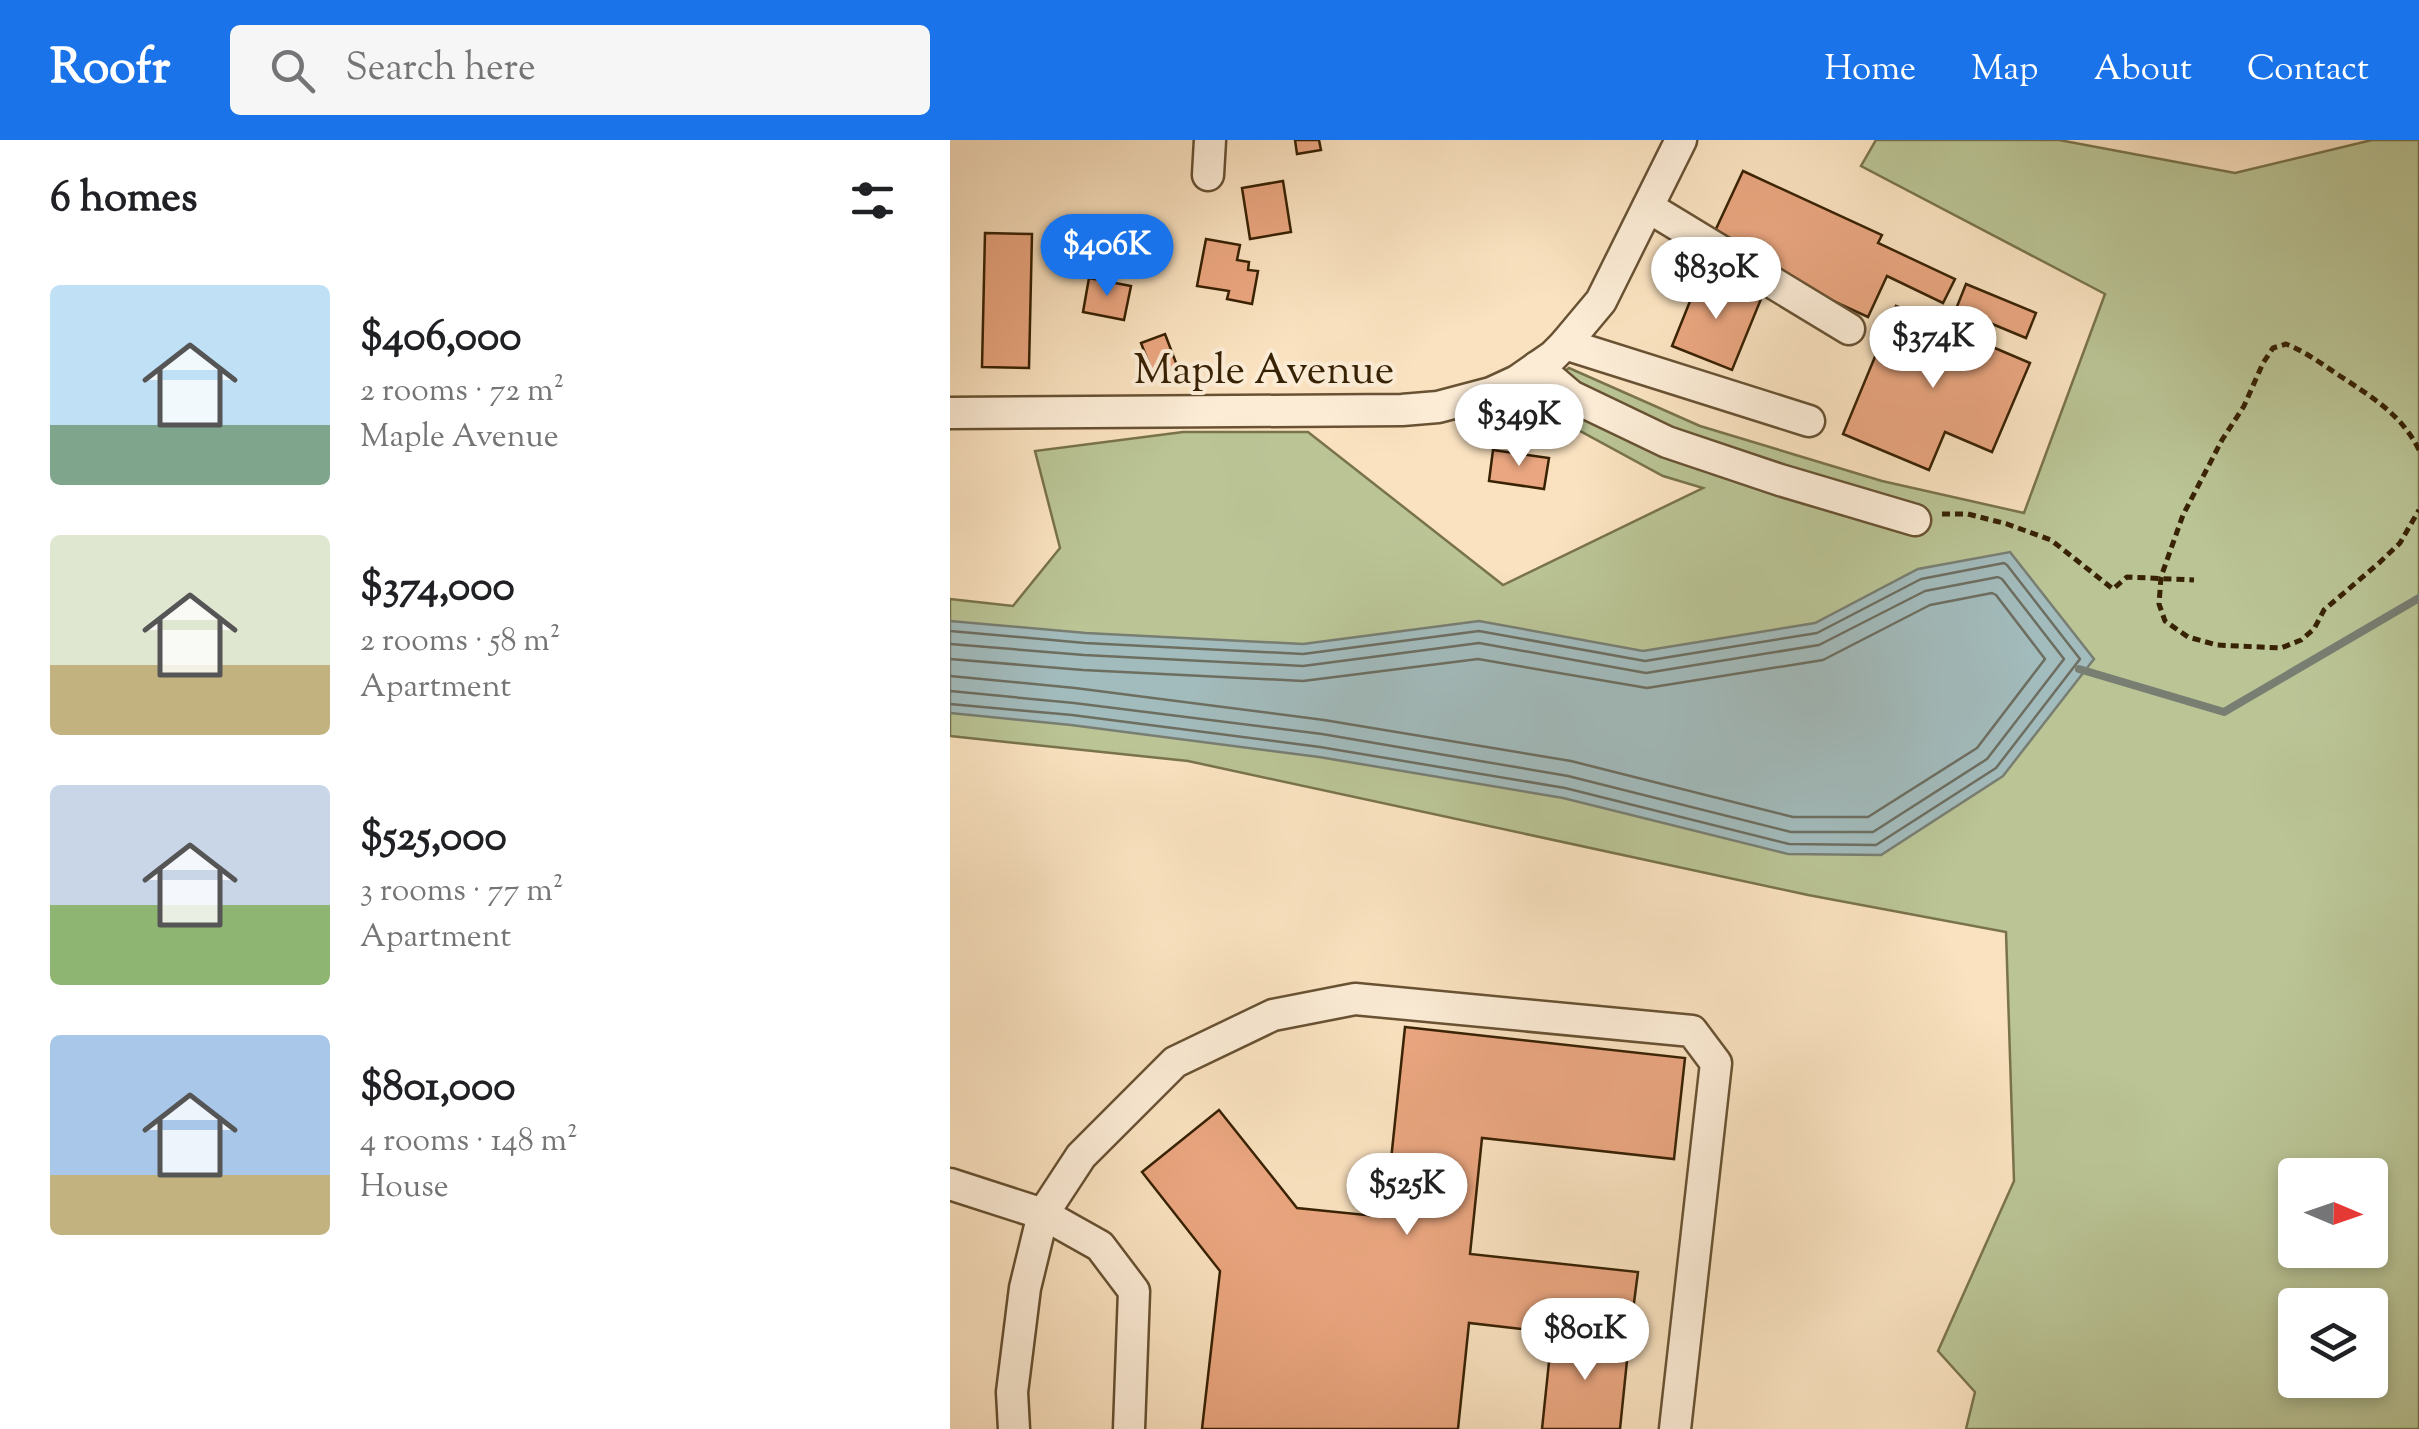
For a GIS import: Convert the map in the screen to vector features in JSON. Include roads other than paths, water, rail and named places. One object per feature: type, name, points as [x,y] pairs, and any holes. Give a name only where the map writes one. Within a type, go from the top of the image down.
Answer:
[{"type":"street","points":[[1208,175],[1210,140]]},
{"type":"street","name":"Maple Avenue","points":[[950,413],[1402,410],[1438,408],[1491,394],[1565,344],[1600,301],[1680,140]]},
{"type":"street","points":[[1648,207],[1848,329]]},
{"type":"street","points":[[1565,344],[1810,422]]},
{"type":"street","points":[[1537,366],[1570,396],[1667,442],[1915,520]]},
{"type":"street","points":[[1014,1429],[1012,1392],[1025,1288],[1044,1214],[1081,1156],[1175,1062],[1273,1015],[1356,999],[1692,1032],[1716,1062],[1675,1429]]},
{"type":"street","points":[[950,1184],[1044,1214],[1100,1246],[1134,1290],[1129,1429]]},
{"type":"water","points":[[2010,552],[2094,659],[2003,776],[1881,855],[1788,854],[1563,798],[1319,757],[950,713],[950,621],[1086,633],[1303,644],[1479,621],[1643,651],[1815,623],[1918,569]]},
{"type":"waterway","points":[[2079,669],[2224,712],[2419,598]]}]
